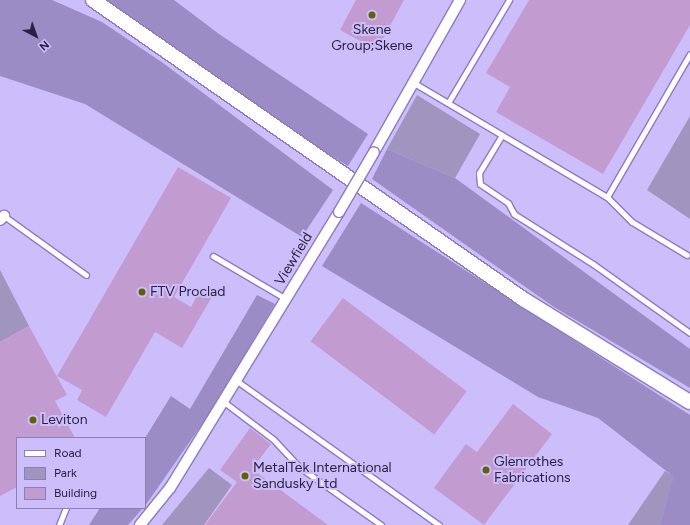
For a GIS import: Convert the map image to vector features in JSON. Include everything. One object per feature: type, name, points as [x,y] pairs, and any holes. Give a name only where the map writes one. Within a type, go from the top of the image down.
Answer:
[{"type":"main road","points":[[93,0],[504,286],[690,402]]},
{"type":"street","name":"Viewfield","points":[[140,525],[170,488],[237,381],[414,84],[460,0]]},
{"type":"lane","points":[[448,103],[509,0]]},
{"type":"lane","points":[[607,197],[690,54]]},
{"type":"lane","points":[[414,84],[607,197],[628,219],[687,255]]},
{"type":"lane","points":[[502,135],[479,173],[480,184],[506,202],[518,217],[587,260],[690,333]]},
{"type":"lane","points":[[2,218],[86,275]]},
{"type":"lane","points":[[213,256],[286,299]]},
{"type":"lane","points":[[237,381],[439,525]]},
{"type":"lane","points":[[224,402],[273,439],[298,466],[381,525]]},
{"type":"lane","points":[[59,525],[66,509]]},
{"type":"green space","points":[[417,95],[480,134],[455,178],[387,149]]},
{"type":"green space","points":[[690,116],[690,219],[647,190]]},
{"type":"green space","points":[[0,270],[29,326],[0,342]]},
{"type":"green space","points":[[209,468],[232,485],[204,525],[162,525]]},
{"type":"green space","points":[[665,471],[675,477],[660,525],[628,525]]},
{"type":"shaded area","points":[[0,0],[52,0],[102,22],[163,63],[333,190],[302,237],[85,104],[0,76]]},
{"type":"shaded area","points":[[101,0],[174,0],[219,34],[368,134],[348,166],[303,138],[147,28]]},
{"type":"shaded area","points":[[387,149],[455,178],[690,349],[690,388],[554,307],[372,179]]},
{"type":"shaded area","points":[[361,203],[690,415],[690,525],[660,525],[674,477],[598,418],[538,397],[322,266]]},
{"type":"shaded area","points":[[257,295],[275,304],[207,417],[146,505],[146,437],[171,396],[190,409]]},
{"type":"shaded area","points":[[99,509],[142,509],[128,525],[89,525]]},
{"type":"building","name":"Skene Group;Skene","points":[[356,0],[404,0],[377,50],[340,30]]},
{"type":"building","points":[[529,0],[690,0],[690,25],[603,174],[496,112],[510,87],[486,73]]},
{"type":"building","name":"FTV Proclad","points":[[178,167],[231,198],[174,297],[191,307],[201,288],[213,295],[182,348],[155,332],[106,417],[77,400],[82,390],[57,376]]},
{"type":"building","points":[[343,298],[467,391],[434,434],[311,341]]},
{"type":"building","name":"Leviton","points":[[29,326],[67,395],[55,401],[74,437],[16,437],[16,488],[0,496],[0,342]]},
{"type":"building","name":"Glenrothes Fabrications","points":[[513,404],[552,434],[484,525],[434,488],[466,444],[477,452]]},
{"type":"building","name":"MetalTek International Sandusky Ltd","points":[[250,428],[271,444],[252,469],[328,525],[205,525],[237,482],[220,470]]},
{"type":"place","name":"Skene Group;Skene","points":[[372,15]]},
{"type":"place","name":"FTV Proclad","points":[[142,292]]},
{"type":"place","name":"Leviton","points":[[33,420]]},
{"type":"place","name":"Glenrothes Fabrications","points":[[486,470]]},
{"type":"place","name":"MetalTek International Sandusky Ltd","points":[[245,476]]}]
